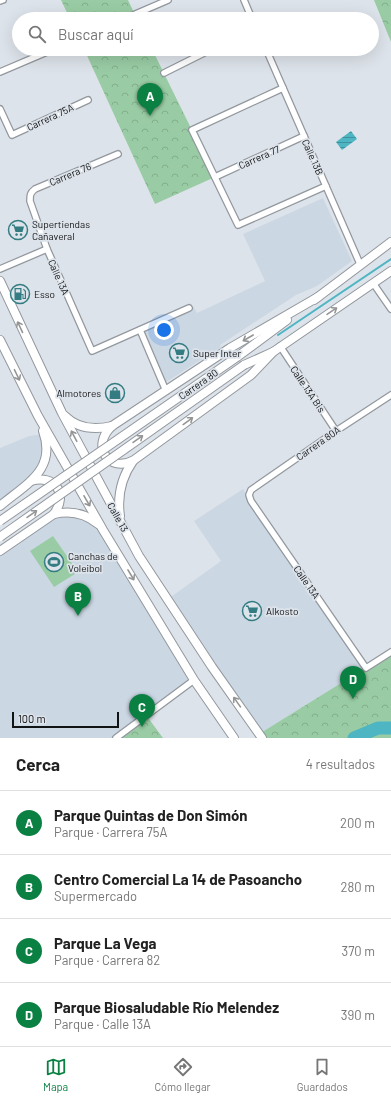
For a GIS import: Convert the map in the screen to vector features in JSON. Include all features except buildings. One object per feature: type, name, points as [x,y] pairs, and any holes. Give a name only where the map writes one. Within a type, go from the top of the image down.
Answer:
[{"type":"main road","name":"Carrera 80","points":[[0,520],[237,357],[391,242]]},
{"type":"main road","name":"Carrera 80","points":[[0,537],[244,365],[273,352],[391,270]]},
{"type":"main road","name":"Calle 13","points":[[0,282],[62,412],[143,562],[212,667],[262,738]]},
{"type":"main road","points":[[273,352],[251,375],[134,460],[123,464],[115,463],[108,459],[104,453],[101,446],[102,438],[112,426],[230,348],[318,297]]},
{"type":"main road","name":"Calle 13","points":[[0,340],[38,416],[104,530],[194,680],[234,738]]},
{"type":"main road","points":[[62,412],[68,419],[84,427],[93,429],[112,426]]},
{"type":"main road","points":[[0,506],[42,469],[46,459],[47,449],[38,416]]},
{"type":"main road","points":[[123,524],[119,507],[120,490],[125,474],[134,460]]},
{"type":"main road","points":[[0,551],[54,514],[58,508],[60,496],[59,490],[55,484],[43,479],[30,481]]},
{"type":"main road","points":[[54,514],[70,512],[85,515],[104,530]]},
{"type":"street","points":[[140,12],[168,0]]},
{"type":"street","points":[[244,0],[249,12]]},
{"type":"street","points":[[0,72],[38,56]]},
{"type":"street","points":[[164,73],[198,56]]},
{"type":"street","name":"Calle 13B","points":[[269,56],[360,264]]},
{"type":"street","points":[[283,88],[192,130],[238,225],[326,186]]},
{"type":"street","name":"Carrera 75A","points":[[0,109],[12,135],[88,100]]},
{"type":"street","name":"Carrera 77","points":[[215,177],[304,136]]},
{"type":"street","name":"Carrera 76","points":[[30,201],[31,192],[35,189],[118,154]]},
{"type":"street","name":"Calle 13A","points":[[30,201],[47,249],[92,351],[140,330]]},
{"type":"street","points":[[0,269],[47,249]]},
{"type":"street","points":[[373,283],[391,309]]},
{"type":"street","points":[[166,391],[140,330],[189,308]]},
{"type":"street","name":"Calle 13A Bis","points":[[280,346],[336,431]]},
{"type":"street","name":"Carrera 80A","points":[[249,495],[251,490],[391,394]]},
{"type":"street","name":"Calle 13A","points":[[249,495],[251,501],[366,668],[391,652]]},
{"type":"street","points":[[116,738],[194,680]]},
{"type":"shaded area","points":[[323,198],[352,261],[317,286],[296,295],[220,345],[221,347],[163,384],[140,330],[193,306],[197,313],[265,281],[243,234]]},
{"type":"shaded area","points":[[44,434],[44,465],[0,506],[0,448],[29,436]]},
{"type":"shaded area","name":"Alkosto","points":[[243,489],[366,668],[259,734],[168,599],[221,561],[194,521]]},
{"type":"shaded area","points":[[54,514],[92,519],[194,680],[116,738],[0,738],[0,551]]},
{"type":"green space","points":[[61,0],[128,0],[134,12],[67,12]]},
{"type":"green space","points":[[374,0],[391,0],[391,42],[379,12]]},
{"type":"green space","points":[[87,56],[155,56],[215,177],[155,204]]},
{"type":"green space","name":"Canchas de Voleibol","points":[[53,536],[78,572],[54,587],[30,551]]},
{"type":"green space","points":[[391,652],[391,738],[262,738],[259,734]]},
{"type":"green space","points":[[146,715],[163,738],[116,738]]},
{"type":"water","points":[[351,131],[357,139],[342,150],[336,142]]},
{"type":"waterway","points":[[278,335],[391,259]]},
{"type":"waterway","points":[[354,738],[378,728],[391,728]]},
{"type":"place","name":"Parque Quintas de Don Simón","points":[[150,116]]},
{"type":"place","name":"Supertiendas Cañaveral","points":[[18,230]]},
{"type":"place","name":"Esso","points":[[20,294]]},
{"type":"place","name":"Super Inter","points":[[179,353]]},
{"type":"place","name":"Almotores","points":[[115,393]]},
{"type":"place","name":"Canchas de Voleibol","points":[[54,562]]},
{"type":"place","name":"Alkosto","points":[[252,611]]},
{"type":"place","name":"Centro Comercial La 14 de Pasoancho","points":[[78,616]]},
{"type":"place","name":"Parque Biosaludable Río Melendez","points":[[353,699]]},
{"type":"place","name":"Parque La Vega","points":[[142,727]]}]
